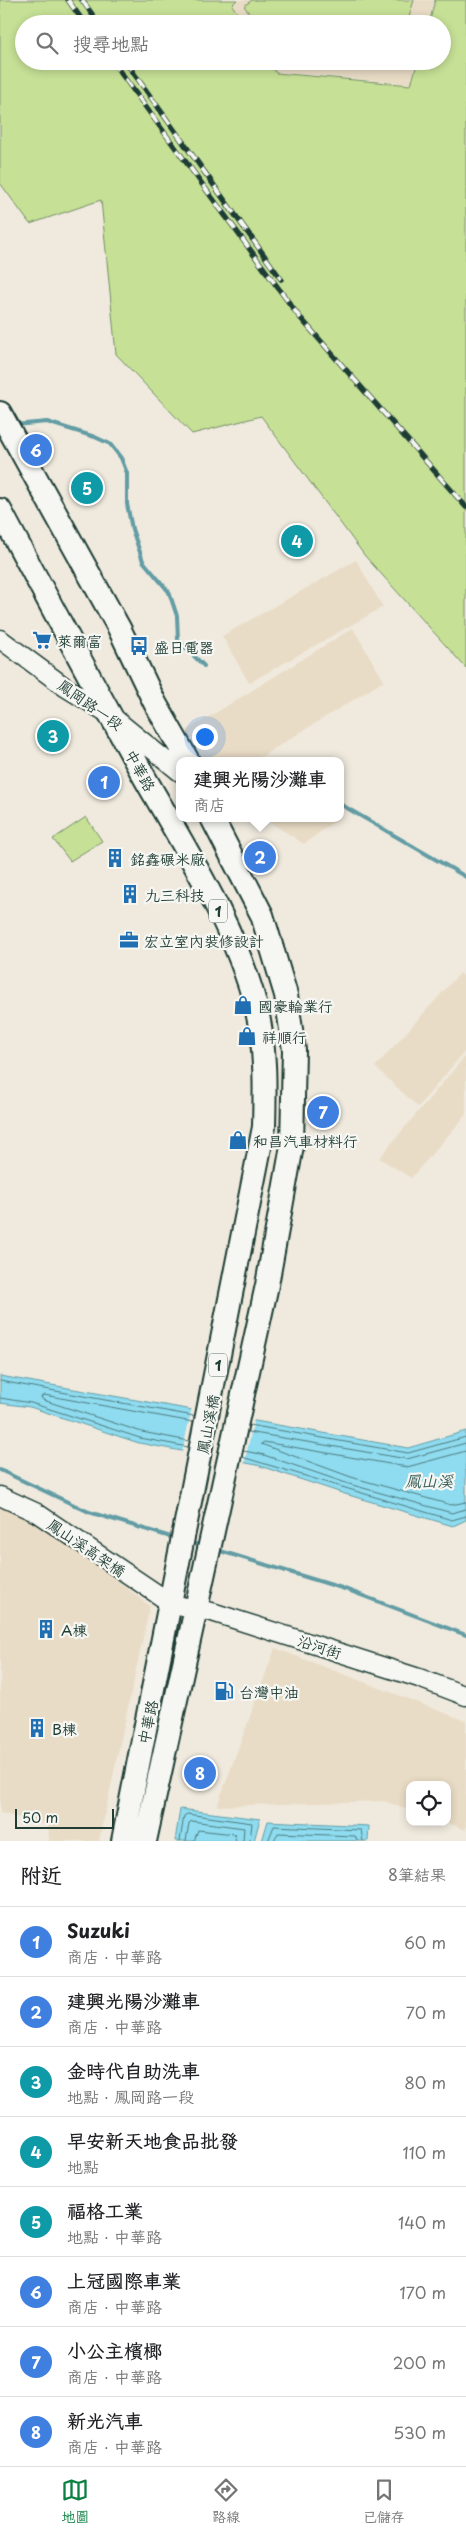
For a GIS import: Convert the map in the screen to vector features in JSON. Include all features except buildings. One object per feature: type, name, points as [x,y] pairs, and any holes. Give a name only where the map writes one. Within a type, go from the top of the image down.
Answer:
[{"type":"main road","points":[[0,413],[114,620],[155,702],[186,757]]},
{"type":"main road","name":"中華路","points":[[0,510],[109,714],[213,900],[244,965],[256,1009],[266,1069],[264,1127]]},
{"type":"main road","name":"鳳山溪橋","points":[[197,1609],[267,1285],[292,1146],[294,1050],[286,994],[262,915],[214,822]]},
{"type":"main road","name":"鳳山溪橋","points":[[172,1604],[264,1127]]},
{"type":"main road","name":"中華路","points":[[123,1841],[172,1604]]},
{"type":"main road","name":"中華路","points":[[145,1841],[197,1609]]},
{"type":"street","name":"鳳岡路一段","points":[[0,639],[65,687],[109,714],[176,769]]},
{"type":"street","name":"鳳山溪高架橋","points":[[0,1496],[37,1513],[172,1604]]},
{"type":"street","name":"沿河街","points":[[172,1604],[222,1614],[419,1678],[466,1696]]},
{"type":"shaded area","points":[[238,0],[434,0],[430,15],[238,15],[232,5]]},
{"type":"shaded area","points":[[275,70],[415,70],[411,84],[276,72]]},
{"type":"shaded area","points":[[356,560],[383,607],[249,683],[222,636]]},
{"type":"shaded area","points":[[353,628],[384,681],[260,757],[199,757],[186,731]]},
{"type":"shaded area","points":[[269,822],[334,822],[304,844]]},
{"type":"shaded area","points":[[460,973],[466,978],[466,1050],[418,1107],[375,1067]]},
{"type":"shaded area","points":[[466,1055],[466,1115],[411,1178],[379,1158]]},
{"type":"shaded area","points":[[0,1503],[38,1519],[150,1606],[99,1841],[49,1841],[48,1825],[0,1813]]},
{"type":"shaded area","points":[[275,1648],[466,1721],[466,1830],[451,1824],[451,1781],[406,1781],[406,1809],[384,1801],[217,1806]]},
{"type":"green space","points":[[0,0],[237,0],[232,5],[238,15],[15,15],[15,70],[274,70],[276,73],[411,85],[415,70],[451,70],[451,15],[431,15],[435,0],[466,0],[466,668],[365,556],[261,416],[192,434],[116,354],[101,200],[30,224],[0,183]]},
{"type":"green space","points":[[252,0],[414,0],[410,15],[250,15],[244,6]]},
{"type":"green space","points":[[86,817],[102,841],[70,861],[53,839]]},
{"type":"water","name":"鳳山溪","points":[[0,1376],[408,1448],[466,1431],[466,1520],[453,1526],[345,1494],[257,1465],[139,1443],[30,1407],[0,1403]]},
{"type":"water","points":[[180,1809],[260,1819],[254,1841],[175,1841]]},
{"type":"water","points":[[268,1821],[369,1826],[368,1841],[262,1841]]},
{"type":"pier","points":[[192,1407],[254,1419],[244,1465],[182,1453]]},
{"type":"waterway","points":[[14,425],[47,422],[95,437],[110,444],[121,458],[127,473],[127,504],[132,529],[143,561],[169,592],[177,616],[178,640],[204,666]]},
{"type":"waterway","points":[[344,806],[466,877]]},
{"type":"waterway","points":[[0,1470],[89,1512],[174,1538]]},
{"type":"waterway","points":[[188,1542],[203,1546]]},
{"type":"waterway","points":[[217,1550],[345,1589],[466,1635]]},
{"type":"railway","points":[[68,0],[79,15]]},
{"type":"railway","points":[[82,0],[93,15]]},
{"type":"railway","points":[[119,70],[298,315],[466,507]]},
{"type":"railway","points":[[131,70],[281,279]]},
{"type":"place","name":"上冠國際車業","points":[[36,450]]},
{"type":"place","name":"福格工業","points":[[87,488]]},
{"type":"place","name":"早安新天地食品批發","points":[[297,541]]},
{"type":"place","name":"萊爾富","points":[[42,640]]},
{"type":"place","name":"盛日電器","points":[[139,646]]},
{"type":"place","name":"金時代自助洗車","points":[[53,736]]},
{"type":"place","name":"Suzuki","points":[[104,782]]},
{"type":"place","name":"建興光陽沙灘車","points":[[260,857]]},
{"type":"place","name":"銘鑫碾米廠","points":[[115,858]]},
{"type":"place","name":"九三科技","points":[[130,894]]},
{"type":"place","name":"宏立室內裝修設計","points":[[129,940]]},
{"type":"place","name":"國豪輪業行","points":[[243,1005]]},
{"type":"place","name":"祥順行","points":[[247,1036]]},
{"type":"place","name":"小公主檳榔","points":[[323,1112]]},
{"type":"place","name":"和昌汽車材料行","points":[[238,1140]]},
{"type":"place","name":"A棟","points":[[46,1629]]},
{"type":"place","name":"台灣中油","points":[[224,1691]]},
{"type":"place","name":"B棟","points":[[37,1728]]},
{"type":"place","name":"新光汽車","points":[[200,1773]]}]
